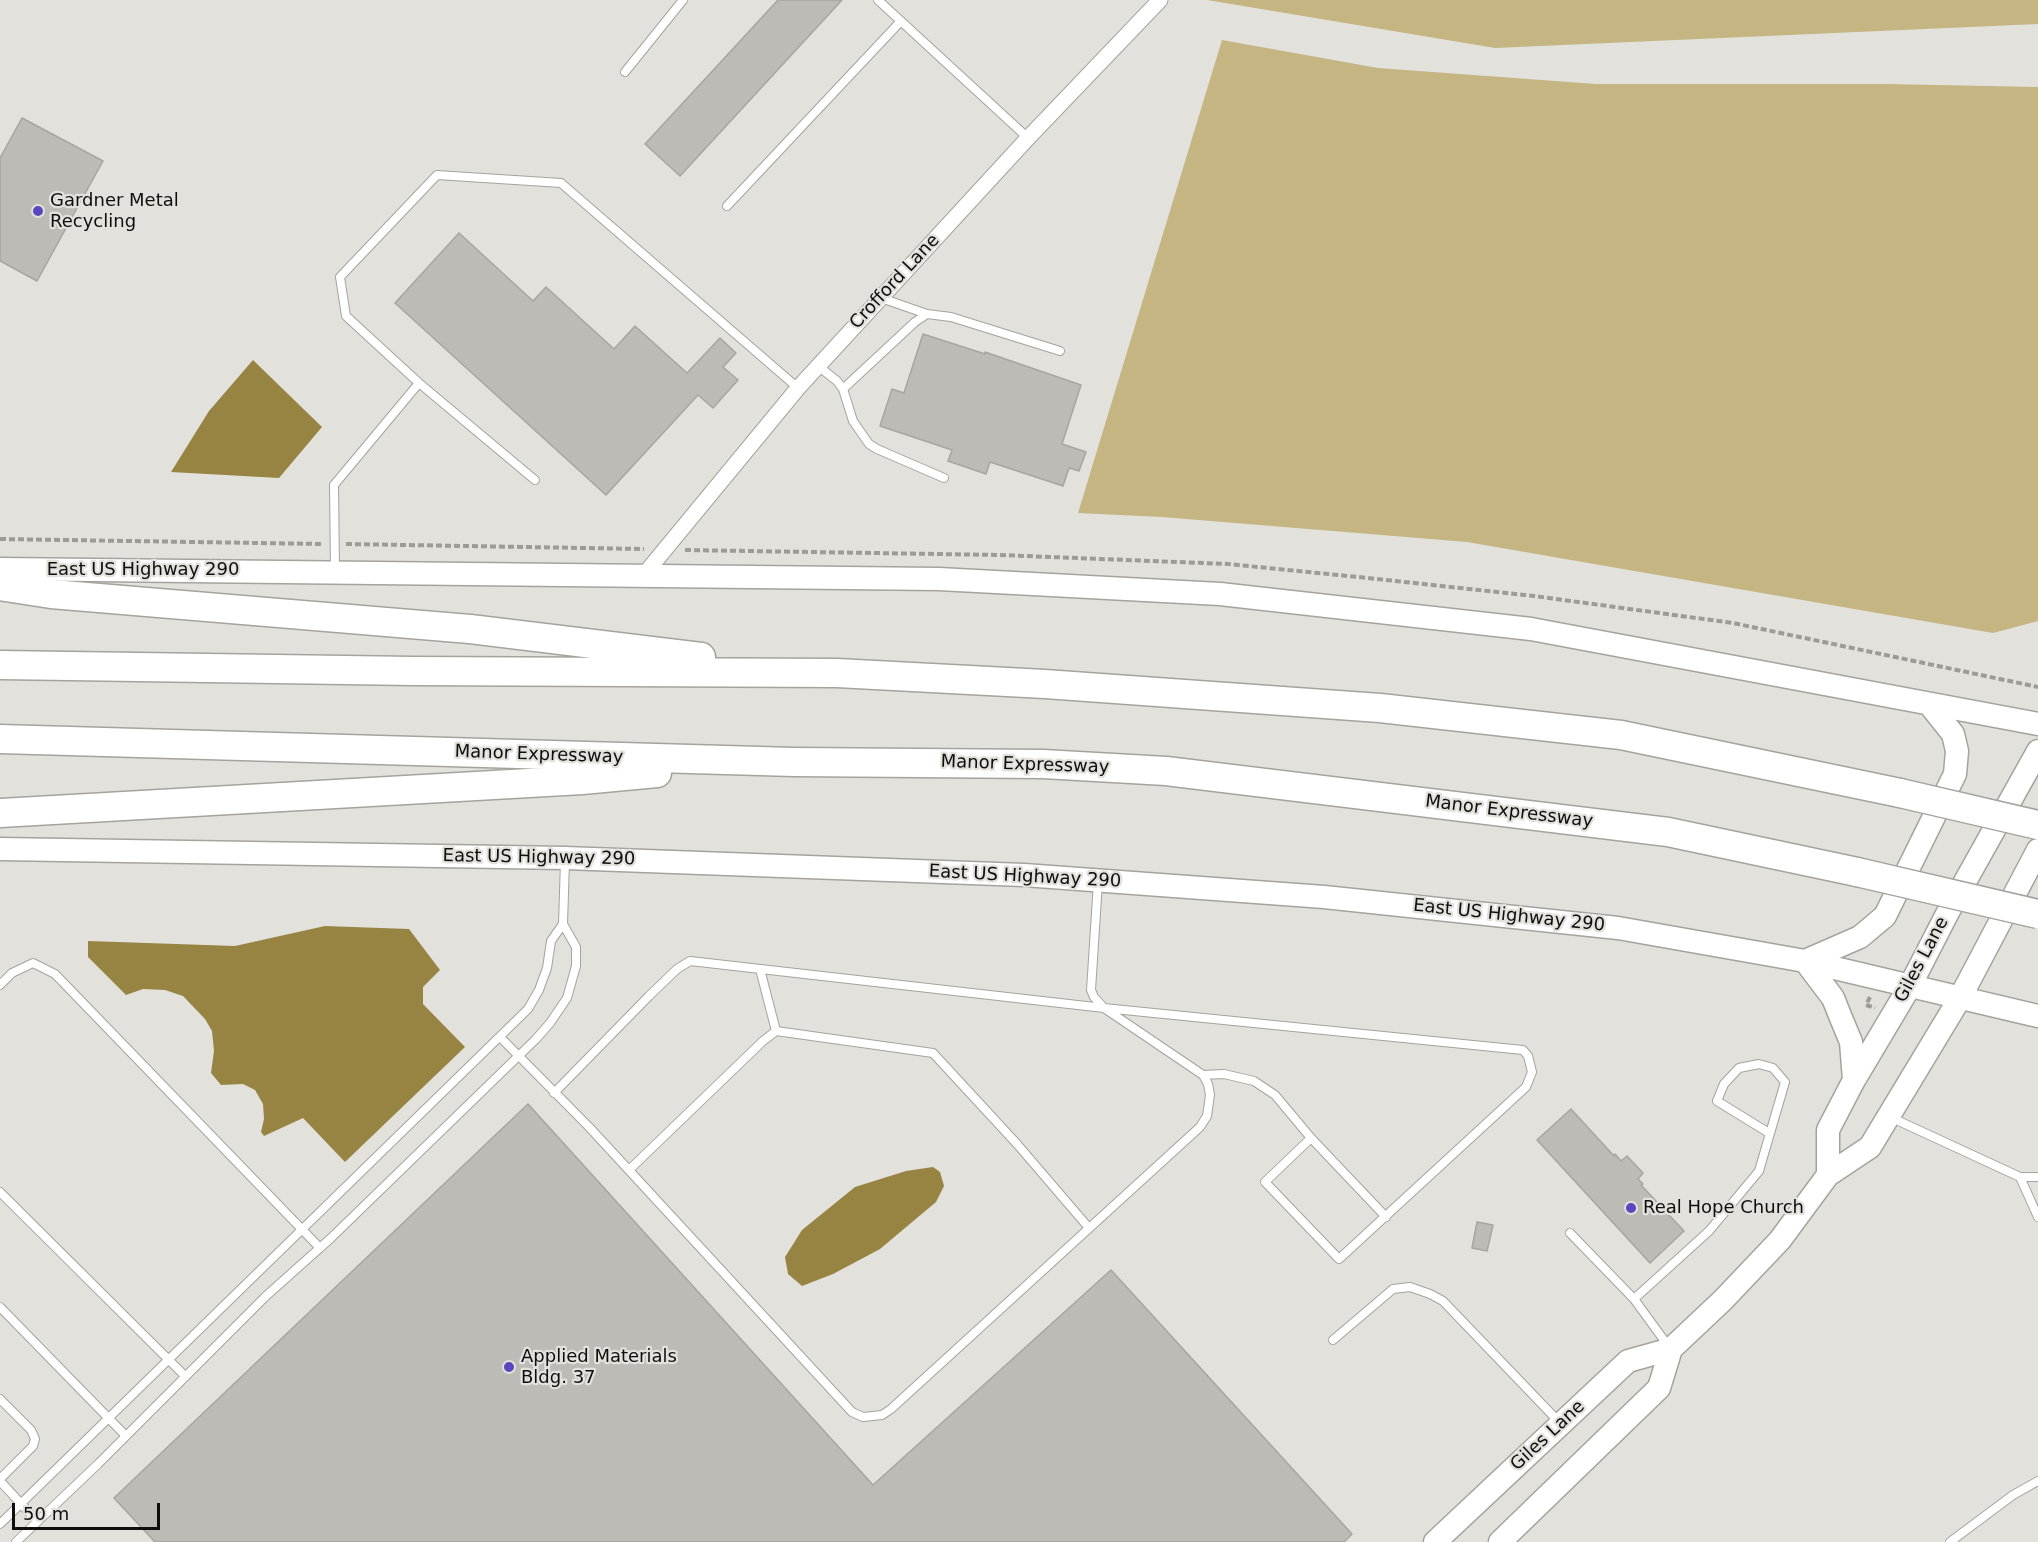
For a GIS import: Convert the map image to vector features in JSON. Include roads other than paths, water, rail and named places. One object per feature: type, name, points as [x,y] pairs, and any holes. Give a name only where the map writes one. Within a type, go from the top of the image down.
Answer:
[{"type":"highway","points":[[0,586],[51,594],[470,629],[837,673]]},
{"type":"highway","points":[[0,665],[425,671],[837,673],[1045,684],[1391,709],[1621,735],[1900,793],[2038,825]]},
{"type":"highway","name":"Manor Expressway","points":[[0,740],[794,762],[1043,764],[1166,771],[1668,832],[1857,872],[2038,914]]},
{"type":"highway","points":[[0,813],[582,780],[794,762]]},
{"type":"main road","name":"East US Highway 290","points":[[0,569],[939,579],[1220,594],[1531,629],[2038,724]]},
{"type":"main road","points":[[1854,1080],[1851,1042],[1842,1018],[1833,998],[1805,961],[1860,937],[1885,916],[1955,774],[1957,751],[1953,734],[1929,704]]},
{"type":"main road","name":"Giles Lane","points":[[1828,1175],[1828,1130],[1854,1080],[1910,986],[1947,914],[2038,751]]},
{"type":"main road","name":"East US Highway 290","points":[[0,849],[565,858],[1024,875],[1324,897],[1618,928],[1805,961],[2038,1016]]},
{"type":"main road","name":"Giles Lane","points":[[1435,1542],[1628,1361],[1671,1349],[1780,1240],[1828,1175],[1870,1147],[1960,998],[2038,850]]},
{"type":"main road","name":"Giles Lane","points":[[1500,1542],[1659,1388],[1671,1349]]},
{"type":"street","name":"Crofford Lane","points":[[644,576],[798,388],[1028,138],[1160,0]]},
{"type":"lane","points":[[625,72],[683,0]]},
{"type":"lane","points":[[878,0],[1028,138]]},
{"type":"lane","points":[[727,206],[901,21]]},
{"type":"lane","points":[[535,480],[419,383],[346,316],[340,277],[437,175],[561,183],[798,388]]},
{"type":"lane","points":[[881,298],[927,315],[951,317],[1060,351]]},
{"type":"lane","points":[[843,389],[915,322],[927,315]]},
{"type":"lane","points":[[818,366],[837,381],[843,389],[853,421],[869,444],[944,478]]},
{"type":"lane","points":[[336,572],[334,485],[419,383]]},
{"type":"lane","points":[[16,1542],[266,1296],[320,1248],[518,1057],[550,1023],[569,990],[576,966],[576,947],[563,924],[565,858]]},
{"type":"lane","points":[[500,1037],[629,1170],[852,1412],[863,1417],[882,1415],[1200,1127],[1207,1116],[1210,1095],[1208,1084],[1203,1076],[1104,1008],[1094,997],[1091,990],[1098,880]]},
{"type":"lane","points":[[0,1524],[528,1009],[547,968],[551,941],[563,924]]},
{"type":"lane","points":[[554,1093],[676,969],[690,961],[1104,1008],[1523,1050],[1528,1056],[1532,1072],[1526,1087],[1339,1258],[1265,1182],[1311,1138]]},
{"type":"lane","points":[[0,985],[12,973],[33,963],[55,974],[320,1248]]},
{"type":"lane","points":[[760,969],[776,1031]]},
{"type":"lane","points":[[629,1170],[776,1031],[933,1053],[1017,1144],[1089,1228]]},
{"type":"lane","points":[[1634,1299],[1709,1231],[1759,1171],[1785,1082],[1773,1068],[1759,1064],[1739,1068],[1724,1084],[1717,1101],[1770,1133]]},
{"type":"lane","points":[[1203,1076],[1224,1074],[1254,1081],[1275,1095],[1311,1138],[1386,1217]]},
{"type":"lane","points":[[1889,1116],[2020,1177],[2038,1177]]},
{"type":"lane","points":[[2020,1177],[2038,1217]]},
{"type":"lane","points":[[0,1192],[185,1376]]},
{"type":"lane","points":[[1570,1233],[1634,1299],[1671,1349]]},
{"type":"lane","points":[[1333,1340],[1393,1289],[1410,1287],[1430,1294],[1443,1301],[1561,1424]]},
{"type":"lane","points":[[0,1307],[126,1436]]},
{"type":"lane","points":[[0,1399],[31,1430],[35,1439],[33,1446],[0,1480],[37,1521]]},
{"type":"lane","points":[[1950,1542],[2013,1495],[2038,1481]]},
{"type":"place","name":"Gardner Metal Recycling","points":[[38,211]]},
{"type":"place","name":"Real Hope Church","points":[[1631,1208]]},
{"type":"place","name":"Applied Materials Bldg. 37","points":[[509,1367]]}]
